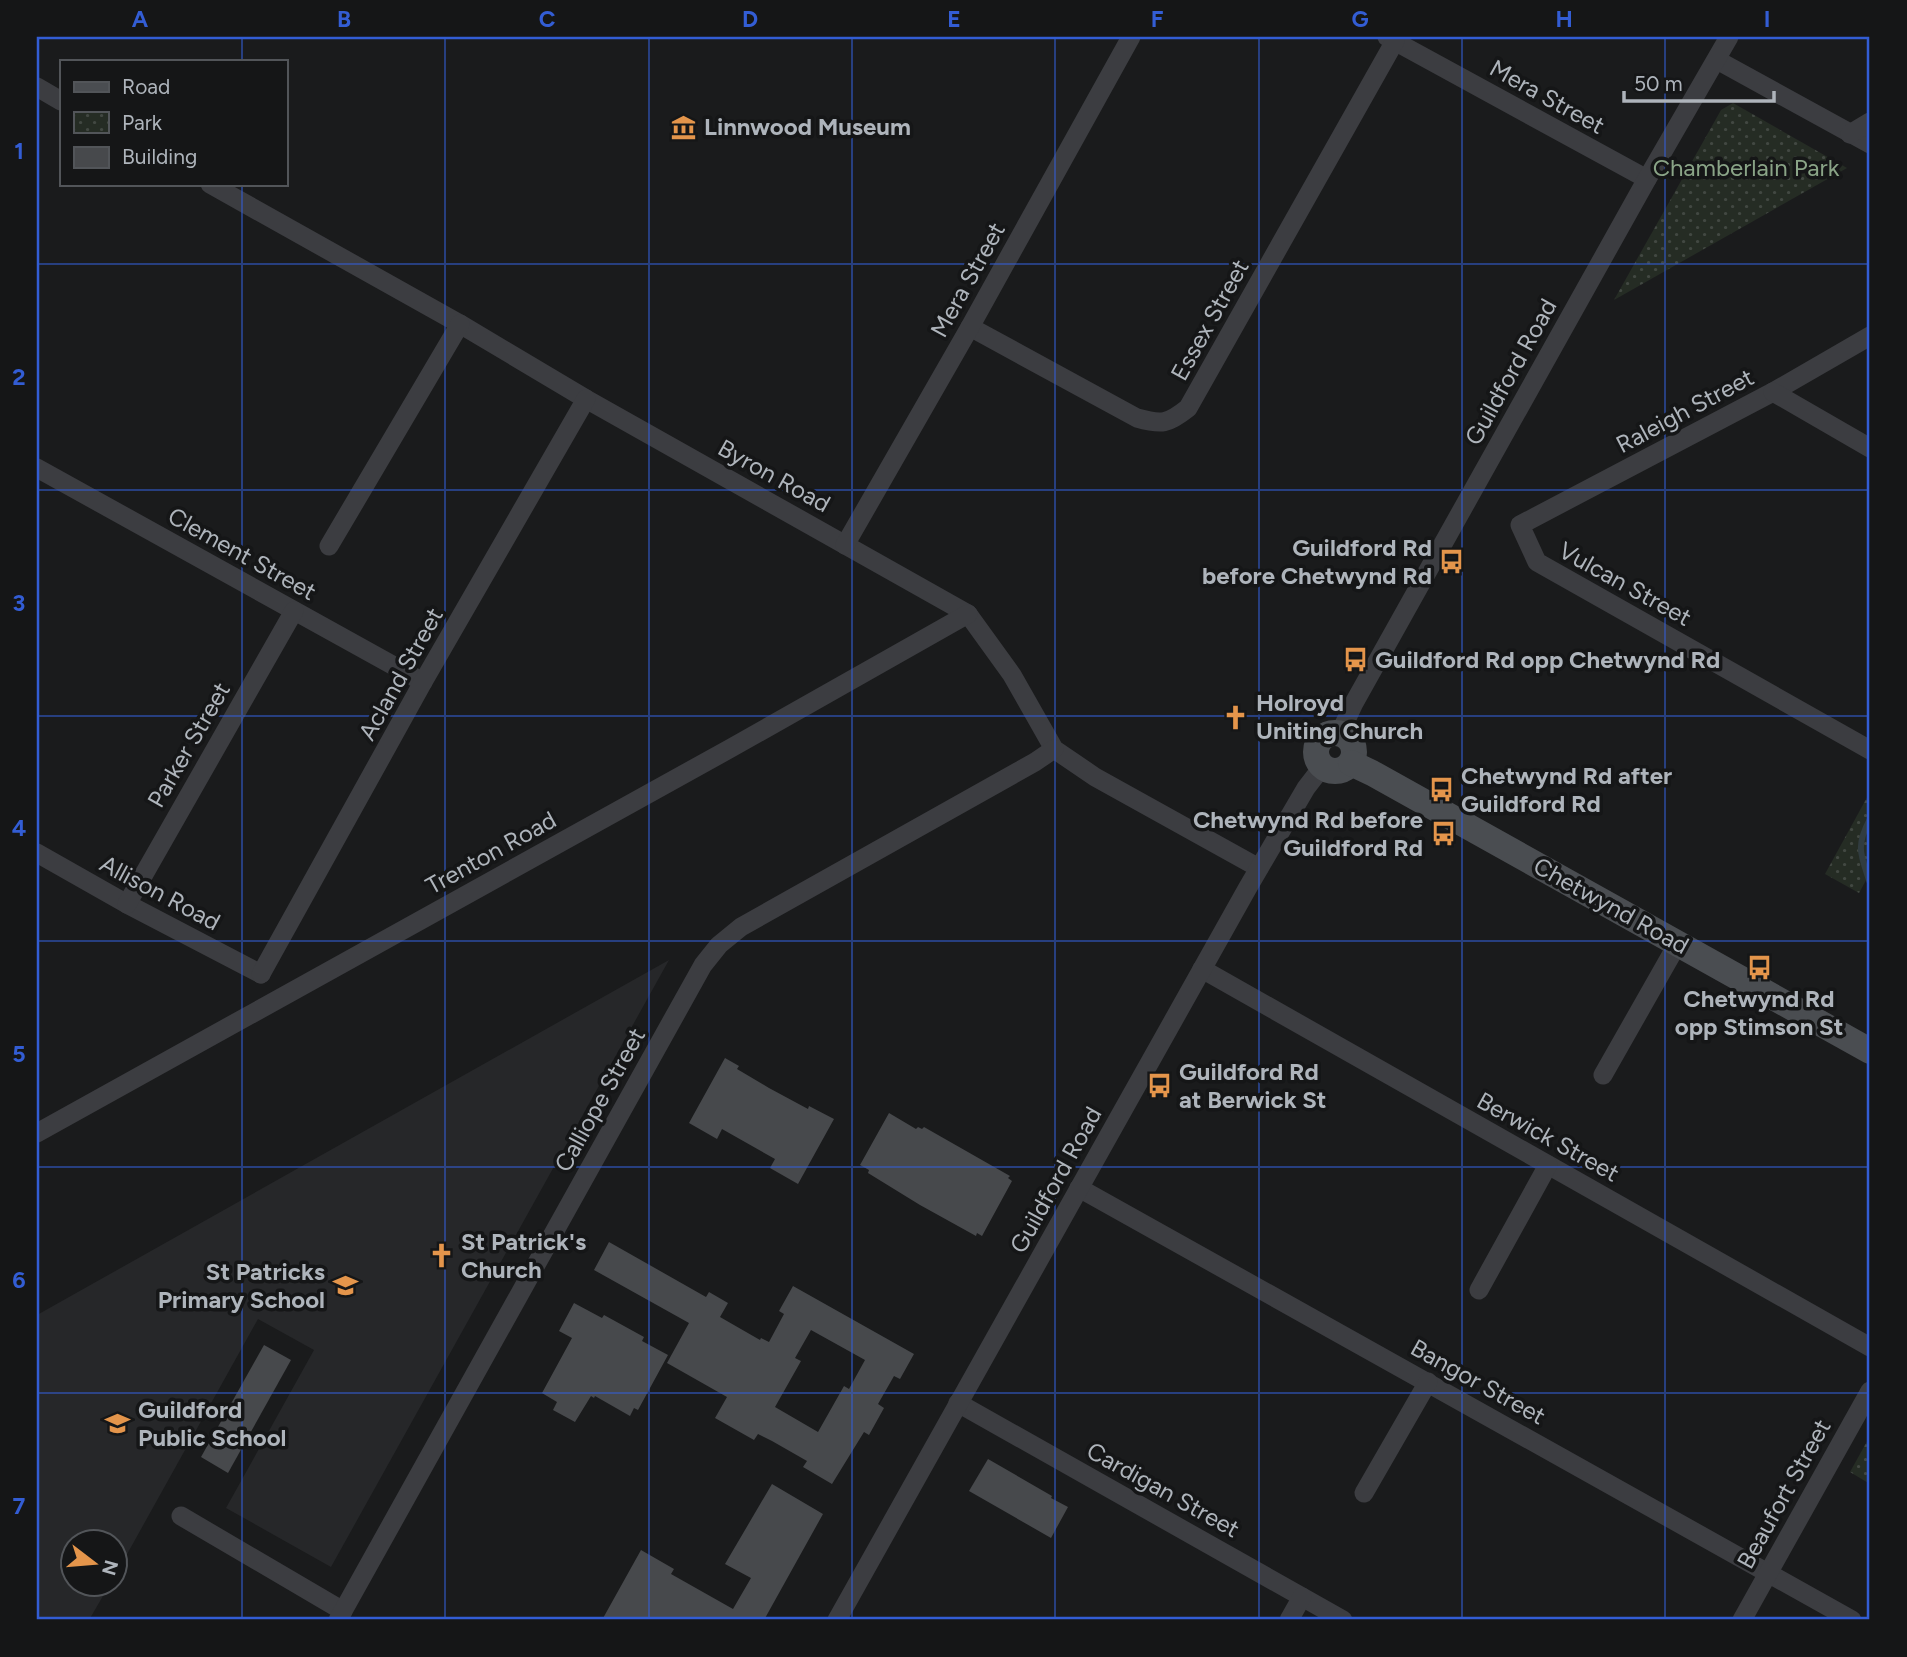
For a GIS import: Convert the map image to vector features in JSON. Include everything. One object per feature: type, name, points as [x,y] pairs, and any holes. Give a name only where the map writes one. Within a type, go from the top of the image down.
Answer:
[{"type":"street","name":"Mera Street","points":[[845,545],[1131,37]]},
{"type":"street","name":"Guildford Road","points":[[1340,733],[1354,703],[1729,37]]},
{"type":"street","name":"Mera Street","points":[[1391,39],[1647,179]]},
{"type":"street","name":"Essex Street","points":[[970,327],[1137,418],[1155,423],[1174,419],[1188,408],[1391,39]]},
{"type":"street","points":[[1717,60],[1870,144]]},
{"type":"street","points":[[37,87],[60,100]]},
{"type":"street","points":[[1850,134],[1870,122]]},
{"type":"street","name":"Byron Road","points":[[214,186],[968,614],[1013,674],[1054,749],[1095,778],[1259,868]]},
{"type":"street","points":[[330,546],[460,324]]},
{"type":"street","name":"Raleigh Street","points":[[1520,526],[1773,392],[1870,336]]},
{"type":"street","points":[[1773,392],[1870,448]]},
{"type":"street","name":"Acland Street","points":[[261,974],[423,682],[586,399]]},
{"type":"street","name":"Clement Street","points":[[37,468],[423,682]]},
{"type":"street","name":"Vulcan Street","points":[[1520,526],[1537,562],[1870,750]]},
{"type":"street","name":"Parker Street","points":[[127,904],[294,611]]},
{"type":"street","name":"Trenton Road","points":[[37,1133],[968,614]]},
{"type":"street","points":[[1340,733],[1353,745],[1353,757],[1351,763],[1341,770],[1328,770],[1317,756],[1318,743],[1328,735],[1340,733]]},
{"type":"street","name":"Calliope Street","points":[[340,1616],[703,965],[719,945],[741,927],[1054,749]]},
{"type":"street","name":"Chetwynd Road","points":[[1351,763],[1870,1051]]},
{"type":"street","name":"Guildford Road","points":[[838,1620],[1259,868],[1306,788],[1323,766]]},
{"type":"street","name":"Allison Road","points":[[37,853],[261,974]]},
{"type":"street","points":[[1603,1075],[1678,943]]},
{"type":"street","name":"Berwick Street","points":[[1202,970],[1870,1347]]},
{"type":"street","points":[[261,974],[271,1003]]},
{"type":"street","points":[[1479,1290],[1548,1165]]},
{"type":"street","name":"Bangor Street","points":[[1079,1188],[1852,1620]]},
{"type":"street","points":[[1364,1493],[1428,1382]]},
{"type":"street","name":"Beaufort Street","points":[[1742,1620],[1870,1391]]},
{"type":"street","name":"Cardigan Street","points":[[958,1403],[1343,1620]]},
{"type":"street","points":[[181,1516],[340,1616]]},
{"type":"street","points":[[1289,1620],[1302,1597]]},
{"type":"shaded area","name":"St Patricks Primary School","points":[[669,960],[331,1567],[226,1508],[314,1350],[258,1319],[130,1549],[130,1528],[60,1528],[60,1598],[102,1598],[89,1620],[37,1620],[37,1315]]},
{"type":"green space","name":"Chamberlain Park","points":[[1733,103],[1847,168],[1614,300],[1721,110]]},
{"type":"green space","points":[[1870,792],[1870,873],[1859,893],[1825,874]]},
{"type":"green space","points":[[1870,1436],[1870,1484],[1850,1472]]},
{"type":"building","points":[[725,1058],[739,1066],[737,1069],[769,1088],[808,1109],[809,1106],[834,1119],[798,1184],[770,1168],[775,1159],[722,1129],[717,1139],[689,1123]]},
{"type":"building","points":[[889,1113],[916,1129],[924,1127],[1010,1176],[1008,1178],[1012,1181],[982,1236],[977,1233],[976,1236],[920,1205],[868,1173],[869,1170],[860,1165]]},
{"type":"building","points":[[609,1242],[706,1297],[709,1292],[728,1303],[720,1317],[760,1340],[761,1338],[769,1342],[784,1314],[779,1311],[793,1286],[914,1354],[900,1379],[894,1376],[878,1404],[884,1408],[869,1435],[864,1432],[832,1484],[803,1467],[807,1461],[772,1441],[758,1434],[754,1440],[715,1418],[727,1397],[667,1363],[689,1323],[594,1270]],"holes":[[[811,1330],[865,1360],[849,1389],[844,1386],[818,1432],[775,1407],[801,1361],[795,1358]]]},
{"type":"building","points":[[574,1303],[602,1318],[604,1315],[644,1337],[642,1341],[668,1355],[638,1410],[634,1408],[630,1416],[591,1396],[575,1422],[553,1410],[557,1402],[542,1393],[572,1338],[559,1331]]},
{"type":"building","points":[[264,1345],[291,1360],[228,1473],[201,1457]]},
{"type":"building","points":[[988,1459],[1068,1507],[1051,1538],[969,1491]]},
{"type":"building","points":[[772,1484],[823,1514],[764,1620],[602,1620],[641,1550],[674,1569],[671,1574],[733,1609],[751,1578],[725,1564]]},
{"type":"waterway","points":[[1870,819],[1861,844],[1870,883]]},
{"type":"place","name":"Linnwood Museum","points":[[684,127]]},
{"type":"place","name":"Guildford Rd before Chetwynd Rd","points":[[1452,562]]},
{"type":"place","name":"Guildford Rd opp Chetwynd Rd","points":[[1355,660]]},
{"type":"place","name":"Holroyd Uniting Church","points":[[1236,717]]},
{"type":"place","name":"Chetwynd Rd after Guildford Rd","points":[[1441,790]]},
{"type":"place","name":"Chetwynd Rd before Guildford Rd","points":[[1443,834]]},
{"type":"place","name":"Chetwynd Rd opp Stimson St","points":[[1759,968]]},
{"type":"place","name":"Guildford Rd at Berwick St","points":[[1159,1086]]},
{"type":"place","name":"St Patrick's Church","points":[[441,1256]]},
{"type":"place","name":"St Patricks Primary School","points":[[345,1286]]},
{"type":"place","name":"Guildford Public School","points":[[118,1424]]}]
